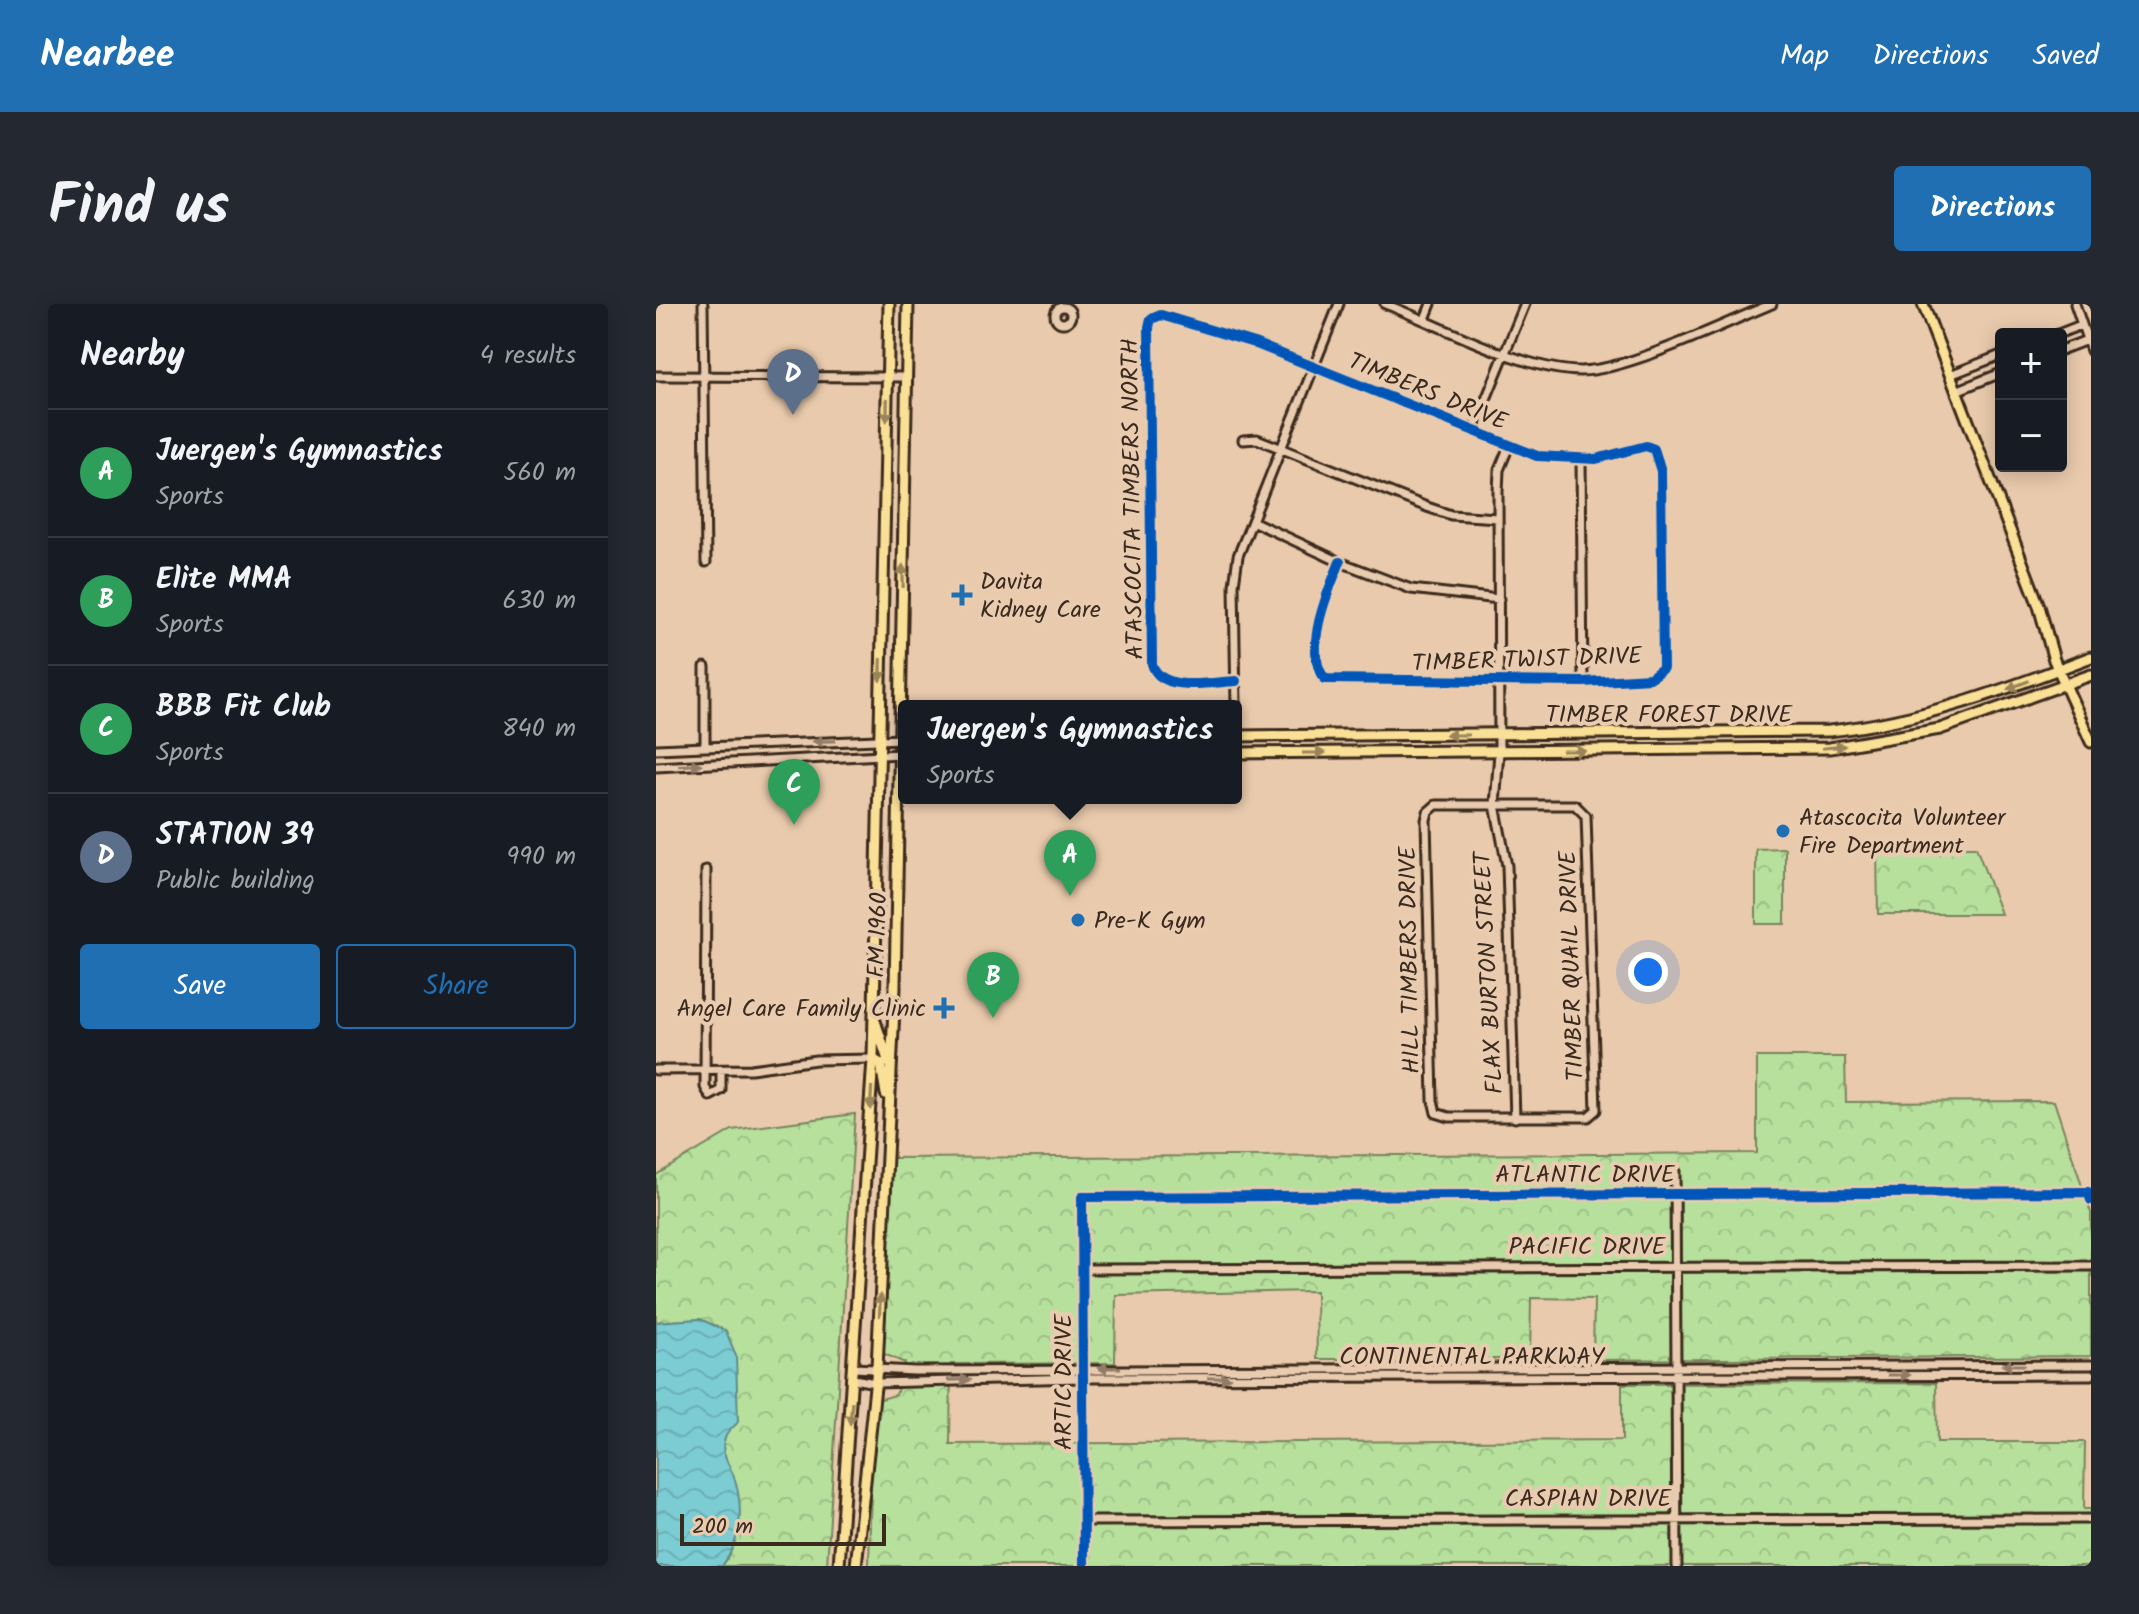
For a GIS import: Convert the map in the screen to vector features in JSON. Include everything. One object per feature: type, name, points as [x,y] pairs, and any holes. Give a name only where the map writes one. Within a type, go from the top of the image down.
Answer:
[{"type":"main road","name":"FM 1960","points":[[839,1566],[873,1059],[889,304]]},
{"type":"main road","name":"FM 1960","points":[[903,700],[908,304]]},
{"type":"main road","points":[[1923,304],[2039,606],[2058,669],[2091,742]]},
{"type":"main road","name":"TIMBER FOREST DRIVE","points":[[1242,736],[1787,734],[1875,726],[1940,712],[2091,657]]},
{"type":"main road","name":"TIMBER FOREST DRIVE","points":[[1242,753],[1807,750],[1878,743],[1973,720],[2091,675]]},
{"type":"main road","points":[[1374,735],[1374,752]]},
{"type":"main road","name":"FM 1960","points":[[856,1566],[877,1368],[901,804]]},
{"type":"main road","points":[[873,1018],[892,1065]]},
{"type":"main road","points":[[873,1059],[881,1064],[882,1085],[888,1096]]},
{"type":"street","points":[[703,304],[706,562]]},
{"type":"street","points":[[1236,700],[1236,569],[1252,521],[1339,304]]},
{"type":"street","points":[[1385,304],[1546,366],[1596,369],[1654,351],[1772,304]]},
{"type":"street","points":[[1425,319],[1431,304]]},
{"type":"street","points":[[1473,431],[1525,304]]},
{"type":"street","points":[[2075,304],[2091,351]]},
{"type":"street","name":"ATASCOCITA TIMBERS NORTH","points":[[1181,318],[1161,315],[1151,319],[1149,327],[1152,664],[1157,676],[1169,682],[1236,681]]},
{"type":"street","name":"TIMBERS DRIVE","points":[[1181,318],[1537,456],[1581,460],[1646,446],[1654,449],[1660,458],[1662,629]]},
{"type":"street","points":[[2067,330],[2081,325]]},
{"type":"street","points":[[2067,348],[2087,340]]},
{"type":"street","points":[[1950,375],[1995,357]]},
{"type":"street","points":[[1956,391],[1995,375]]},
{"type":"street","points":[[656,376],[905,377]]},
{"type":"street","points":[[1243,440],[1257,439],[1451,515],[1498,518]]},
{"type":"street","name":"FLAX BURTON STREET","points":[[1509,446],[1498,476],[1499,752],[1495,805],[1507,866],[1515,1118]]},
{"type":"street","points":[[1581,460],[1583,682]]},
{"type":"street","points":[[1252,521],[1340,562],[1411,589],[1499,599]]},
{"type":"street","name":"TIMBER TWIST DRIVE","points":[[1340,562],[1321,613],[1318,666],[1325,679],[1499,684],[1650,678],[1660,673],[1665,662],[1662,629]]},
{"type":"street","points":[[705,667],[705,746]]},
{"type":"street","points":[[656,749],[758,742],[898,739]]},
{"type":"street","points":[[757,760],[758,742]]},
{"type":"street","points":[[656,767],[898,754]]},
{"type":"street","name":"HILL TIMBERS DRIVE","points":[[1495,805],[1436,805],[1431,808],[1426,820],[1433,1100],[1436,1113],[1449,1117],[1515,1118]]},
{"type":"street","name":"TIMBER QUAIL DRIVE","points":[[1495,805],[1575,805],[1586,816],[1596,1110],[1587,1117],[1515,1118]]},
{"type":"street","points":[[706,870],[706,1093],[714,1096],[721,1090],[721,1070]]},
{"type":"street","points":[[656,1070],[721,1070],[837,1058],[873,1059]]},
{"type":"street","points":[[1675,1170],[1677,1566]]},
{"type":"street","name":"ATLANTIC DRIVE","points":[[1082,1197],[1675,1193],[2090,1196]]},
{"type":"street","name":"ARTIC DRIVE","points":[[1082,1197],[1084,1566]]},
{"type":"street","name":"PACIFIC DRIVE","points":[[1084,1269],[2091,1266]]},
{"type":"street","name":"CONTINENTAL PARKWAY","points":[[853,1379],[876,1383],[2091,1365]]},
{"type":"street","name":"CONTINENTAL PARKWAY","points":[[854,1368],[915,1371],[1083,1368],[1675,1370],[2091,1375]]},
{"type":"street","name":"CASPIAN DRIVE","points":[[1084,1521],[2091,1519]]},
{"type":"green space","points":[[1877,847],[1976,847],[2001,914],[1878,914]]},
{"type":"green space","points":[[1785,848],[1785,924],[1756,924],[1756,849]]},
{"type":"green space","points":[[1757,1057],[1845,1057],[1846,1102],[2054,1101],[2091,1213],[2091,1356],[1593,1360],[1594,1299],[1531,1298],[1530,1359],[1317,1359],[1316,1291],[1116,1295],[1115,1363],[951,1364],[950,1444],[1622,1440],[1622,1384],[1936,1383],[1937,1442],[2085,1442],[2084,1509],[2091,1509],[2091,1566],[869,1566],[873,1401],[896,1395],[905,1363],[880,1352],[886,1158],[1757,1153]]},
{"type":"green space","points":[[855,1114],[827,1566],[722,1566],[730,1555],[734,1477],[723,1457],[726,1331],[700,1319],[656,1322],[656,1175],[732,1130]]},
{"type":"water","points":[[700,1319],[726,1331],[736,1356],[738,1422],[727,1434],[723,1447],[737,1488],[739,1523],[734,1545],[722,1566],[656,1566],[656,1322]]},
{"type":"cycle path","points":[[1236,681],[1176,683],[1157,673],[1152,664],[1149,327],[1151,319],[1161,315],[1254,343],[1537,456],[1596,459],[1646,446],[1654,449],[1661,471],[1663,668],[1650,678],[1583,682],[1325,679],[1319,667],[1316,637],[1324,604],[1340,562]]},
{"type":"cycle path","points":[[1084,1566],[1082,1197],[2088,1192],[2091,1200]]},
{"type":"place","name":"STATION 39","points":[[793,415]]},
{"type":"place","name":"Davita Kidney Care","points":[[962,595]]},
{"type":"place","name":"BBB Fit Club","points":[[794,825]]},
{"type":"place","name":"Atascocita Volunteer Fire Department","points":[[1783,831]]},
{"type":"place","name":"Juergen's Gymnastics","points":[[1070,896]]},
{"type":"place","name":"Pre-K Gym","points":[[1078,920]]},
{"type":"place","name":"Angel Care Family Clinic","points":[[944,1008]]},
{"type":"place","name":"Elite MMA","points":[[993,1018]]}]
